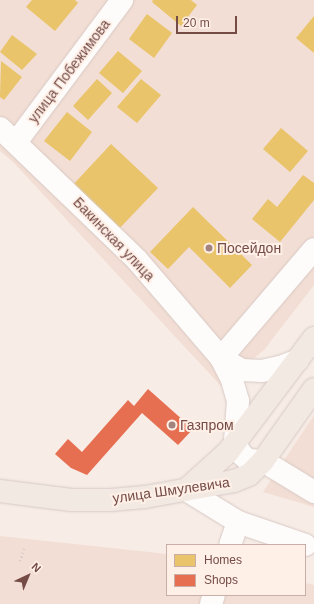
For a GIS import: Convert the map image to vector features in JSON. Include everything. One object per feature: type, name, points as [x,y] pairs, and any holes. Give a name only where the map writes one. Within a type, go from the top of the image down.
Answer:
[{"type":"main road","points":[[186,490],[228,452],[314,338]]},
{"type":"main road","name":"улица Шмулевича","points":[[0,491],[71,500],[111,500],[234,482],[249,475],[263,461],[314,389]]},
{"type":"street","name":"улица Побежимова","points":[[17,141],[122,0]]},
{"type":"street","name":"Бакинская улица","points":[[0,128],[17,141],[137,260],[221,358],[238,401],[235,441]]},
{"type":"street","points":[[221,358],[314,249]]},
{"type":"street","name":"Бакинская улица","points":[[221,358],[242,370],[262,371],[280,367],[298,360]]},
{"type":"street","points":[[235,441],[240,453],[248,460],[263,461],[314,492]]},
{"type":"street","points":[[186,490],[238,522],[302,544]]},
{"type":"street","points":[[230,544],[238,522]]},
{"type":"path","points":[[20,561],[24,547]]},
{"type":"shaded area","points":[[0,0],[314,0],[314,285],[264,350],[221,386],[14,163],[0,151]]},
{"type":"shaded area","points":[[314,415],[314,507],[263,492]]},
{"type":"shaded area","points":[[0,536],[166,554],[166,596],[306,596],[306,583],[314,585],[314,604],[0,604]]},
{"type":"building: Homes","points":[[32,0],[75,0],[78,3],[55,31],[26,7]]},
{"type":"building: Homes","points":[[153,0],[191,0],[197,5],[181,26],[152,2]]},
{"type":"building: Homes","points":[[147,14],[172,33],[154,58],[129,39]]},
{"type":"building: Homes","points":[[314,16],[314,53],[296,38]]},
{"type":"building: Homes","points":[[12,35],[37,54],[22,70],[0,52]]},
{"type":"building: Homes","points":[[118,51],[142,71],[123,93],[99,73]]},
{"type":"building: Homes","points":[[1,61],[22,77],[4,100],[0,97]]},
{"type":"building: Homes","points":[[97,79],[112,93],[88,120],[73,106]]},
{"type":"building: Homes","points":[[141,79],[161,95],[137,123],[117,107]]},
{"type":"building: Homes","points":[[67,112],[92,132],[70,161],[44,141]]},
{"type":"building: Homes","points":[[281,128],[308,151],[290,172],[263,149]]},
{"type":"building: Homes","points":[[111,144],[158,188],[117,231],[70,188]]},
{"type":"building: Homes","points":[[303,175],[314,183],[314,200],[280,242],[252,219],[268,199],[277,207]]},
{"type":"building: Homes","points":[[193,207],[252,265],[230,288],[189,247],[168,269],[150,252]]},
{"type":"building: Shops","points":[[148,389],[193,429],[178,445],[142,413],[87,475],[71,468],[55,454],[68,439],[82,452],[128,400],[134,406]]},
{"type":"place","name":"Посейдон","points":[[209,248]]},
{"type":"place","name":"Газпром","points":[[172,425]]}]
